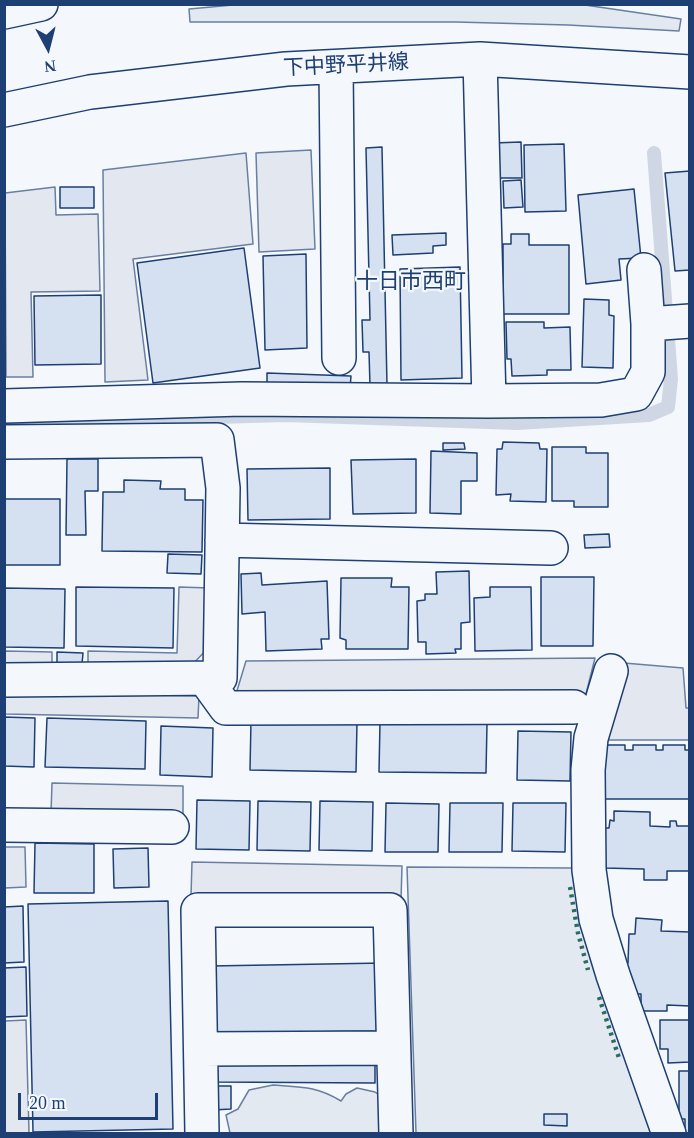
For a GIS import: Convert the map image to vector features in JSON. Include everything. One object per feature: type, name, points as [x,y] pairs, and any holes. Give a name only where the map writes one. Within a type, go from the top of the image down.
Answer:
[{"type":"street","points":[[4,12],[41,4]]},
{"type":"street","points":[[480,59],[489,401]]},
{"type":"street","name":"下中野平井線","points":[[4,110],[90,92],[286,69],[336,66],[480,59],[690,72]]},
{"type":"street","points":[[336,66],[339,358]]},
{"type":"street","points":[[4,406],[242,399],[601,400],[636,394],[648,372],[668,322],[644,270]]},
{"type":"street","points":[[4,442],[217,440],[222,488],[220,678],[4,680]]},
{"type":"street","points":[[222,540],[551,548]]},
{"type":"street","points":[[611,671],[591,738],[588,770],[589,870],[596,919],[612,975],[669,1134]]},
{"type":"street","points":[[205,679],[226,708],[574,707]]},
{"type":"street","points":[[4,825],[172,827]]},
{"type":"street","points":[[202,1134],[198,910],[390,910],[396,1134]]},
{"type":"street","points":[[201,1048],[393,1048]]},
{"type":"shaded area","points":[[244,4],[578,4],[681,19],[679,31],[456,22],[190,22],[189,9]]},
{"type":"shaded area","points":[[311,150],[315,249],[259,252],[256,153]]},
{"type":"shaded area","points":[[246,153],[253,244],[133,259],[148,380],[105,382],[103,170]]},
{"type":"shaded area","points":[[55,187],[56,215],[98,214],[100,291],[31,292],[33,377],[6,377],[5,193]]},
{"type":"shaded area","points":[[179,587],[210,588],[212,644],[189,668],[88,665],[88,651],[177,653]]},
{"type":"shaded area","points":[[5,651],[52,652],[52,666],[5,666]]},
{"type":"shaded area","points":[[595,658],[586,694],[236,694],[246,661]]},
{"type":"shaded area","points":[[624,663],[683,668],[686,708],[689,708],[689,740],[598,740]]},
{"type":"shaded area","points":[[5,692],[199,696],[198,718],[5,714]]},
{"type":"shaded area","points":[[52,783],[183,786],[183,816],[51,813]]},
{"type":"shaded area","points":[[5,847],[25,847],[26,887],[5,888]]},
{"type":"shaded area","points":[[192,862],[402,866],[401,900],[191,896]]},
{"type":"shaded area","points":[[407,867],[574,868],[654,1133],[416,1133]]},
{"type":"shaded area","points":[[26,1020],[29,1133],[5,1133],[5,1021]]},
{"type":"shaded area","points":[[273,1085],[316,1090],[341,1101],[346,1094],[357,1088],[375,1092],[386,1100],[387,1133],[230,1133],[226,1115],[238,1109],[249,1090]]},
{"type":"building","points":[[521,142],[522,178],[494,178],[493,143]]},
{"type":"building","points":[[564,144],[566,211],[525,212],[524,145]]},
{"type":"building","points":[[382,147],[387,385],[370,386],[369,352],[363,352],[362,320],[370,320],[366,148]]},
{"type":"building","points":[[690,171],[690,270],[675,271],[665,173]]},
{"type":"building","points":[[521,180],[523,207],[504,208],[503,181]]},
{"type":"building","points":[[60,187],[94,187],[94,208],[60,208]]},
{"type":"building","points":[[634,189],[641,258],[619,259],[621,280],[586,284],[578,195]]},
{"type":"building","points":[[446,233],[446,245],[433,246],[433,253],[393,255],[392,235]]},
{"type":"building","points":[[511,234],[529,234],[529,245],[569,245],[569,314],[503,314],[503,244],[511,244]]},
{"type":"building","points":[[244,248],[260,368],[153,383],[137,263]]},
{"type":"building","points":[[306,254],[307,348],[265,350],[263,256]]},
{"type":"building","points":[[460,267],[462,378],[401,380],[400,269]]},
{"type":"building","points":[[101,295],[101,364],[35,365],[34,296]]},
{"type":"building","points":[[584,299],[609,300],[609,315],[614,316],[613,368],[582,367]]},
{"type":"building","points":[[506,322],[544,322],[544,328],[570,327],[571,370],[547,370],[547,375],[512,376],[511,359],[507,359]]},
{"type":"building","points":[[267,373],[351,376],[350,389],[267,386]]},
{"type":"building","points":[[503,442],[539,443],[540,449],[547,449],[546,502],[510,501],[511,494],[496,495],[497,449],[502,449]]},
{"type":"building","points":[[443,443],[464,443],[465,449],[443,450]]},
{"type":"building","points":[[552,447],[586,447],[586,453],[608,453],[608,507],[574,507],[574,501],[552,501]]},
{"type":"building","points":[[431,451],[477,453],[477,481],[461,481],[461,514],[430,513]]},
{"type":"building","points":[[67,459],[98,459],[98,491],[85,491],[86,535],[66,535]]},
{"type":"building","points":[[416,459],[416,513],[353,514],[351,460]]},
{"type":"building","points":[[330,468],[330,519],[248,520],[247,469]]},
{"type":"building","points":[[124,480],[161,481],[160,489],[185,489],[185,500],[203,500],[202,552],[102,551],[103,492],[124,492]]},
{"type":"building","points":[[4,499],[60,499],[60,565],[4,565]]},
{"type":"building","points":[[609,534],[610,547],[585,548],[584,535]]},
{"type":"building","points":[[168,554],[202,555],[201,574],[167,573]]},
{"type":"building","points":[[469,571],[470,622],[461,623],[461,649],[455,649],[456,653],[426,654],[426,642],[418,642],[417,601],[425,600],[425,594],[437,594],[436,572]]},
{"type":"building","points":[[261,573],[262,585],[327,581],[329,639],[321,639],[322,649],[266,651],[265,612],[242,614],[241,574]]},
{"type":"building","points":[[541,577],[594,577],[593,646],[541,646]]},
{"type":"building","points":[[341,578],[392,578],[391,587],[409,587],[408,649],[346,649],[346,640],[340,638]]},
{"type":"building","points":[[76,587],[174,588],[173,648],[76,646]]},
{"type":"building","points":[[490,587],[531,587],[532,650],[475,651],[474,598],[490,597]]},
{"type":"building","points":[[4,588],[65,589],[64,648],[4,647]]},
{"type":"building","points":[[57,652],[83,653],[82,664],[57,664]]},
{"type":"building","points":[[4,717],[35,718],[34,767],[4,766]]},
{"type":"building","points":[[47,718],[146,721],[145,769],[45,767]]},
{"type":"building","points":[[251,721],[357,722],[356,772],[250,770]]},
{"type":"building","points":[[380,722],[487,724],[486,773],[379,772]]},
{"type":"building","points":[[161,726],[213,728],[212,777],[160,775]]},
{"type":"building","points":[[518,731],[571,732],[570,781],[517,780]]},
{"type":"building","points":[[600,745],[625,745],[625,750],[633,750],[633,745],[656,745],[656,750],[663,750],[663,745],[685,745],[685,750],[690,750],[690,799],[600,799]]},
{"type":"building","points":[[197,800],[250,801],[249,850],[196,849]]},
{"type":"building","points":[[258,801],[311,802],[310,851],[257,850]]},
{"type":"building","points":[[320,801],[373,802],[372,851],[319,850]]},
{"type":"building","points":[[386,803],[439,804],[438,852],[385,852]]},
{"type":"building","points":[[450,803],[503,803],[502,852],[449,852]]},
{"type":"building","points":[[513,803],[566,803],[565,852],[512,851]]},
{"type":"building","points":[[614,811],[650,812],[650,826],[670,827],[670,821],[676,821],[677,826],[690,826],[690,871],[667,871],[667,880],[644,880],[644,869],[604,868],[605,828],[609,828],[610,820],[614,821]]},
{"type":"building","points":[[35,843],[94,844],[94,893],[34,893]]},
{"type":"building","points":[[148,848],[149,887],[114,888],[113,849]]},
{"type":"building","points":[[168,901],[173,1129],[33,1132],[28,904]]},
{"type":"building","points":[[23,906],[24,962],[4,963],[4,907]]},
{"type":"building","points":[[636,918],[662,920],[661,931],[690,932],[690,1006],[667,1005],[667,1011],[641,1011],[641,994],[626,994],[617,962],[628,963],[629,934],[635,934]]},
{"type":"building","points":[[384,963],[385,1031],[210,1033],[210,966]]},
{"type":"building","points":[[26,967],[27,1016],[4,1017],[4,968]]},
{"type":"building","points":[[660,1020],[690,1020],[690,1062],[668,1063],[668,1049],[660,1049]]},
{"type":"building","points":[[213,1061],[375,1061],[375,1083],[213,1082]]},
{"type":"building","points":[[679,1071],[690,1071],[690,1133],[685,1133],[685,1119],[679,1119]]},
{"type":"building","points":[[214,1086],[231,1086],[231,1109],[213,1110]]},
{"type":"building","points":[[544,1114],[567,1114],[567,1126],[544,1125]]},
{"type":"waterway","points":[[4,423],[286,415],[517,423],[649,415],[668,407],[671,379],[654,153]]},
{"type":"hedge","points":[[570,887],[578,933],[588,970]]},
{"type":"hedge","points":[[599,997],[620,1061]]},
{"type":"district","name":"十日市西町","points":[[411,282]]}]
